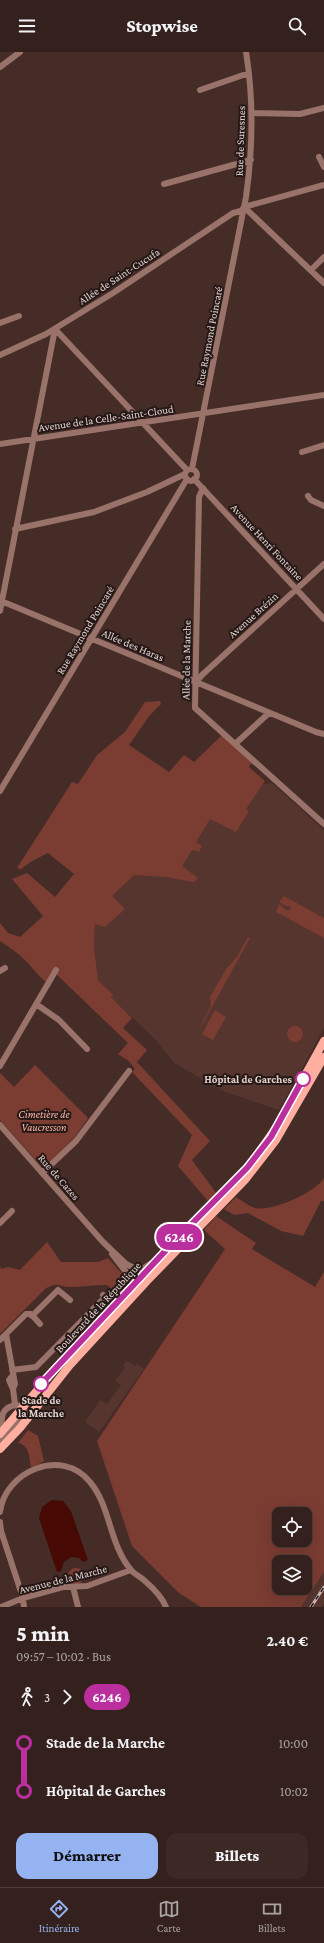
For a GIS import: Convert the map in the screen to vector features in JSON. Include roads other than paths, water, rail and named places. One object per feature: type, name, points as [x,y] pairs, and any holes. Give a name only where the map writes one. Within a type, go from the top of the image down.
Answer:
[{"type":"main road","points":[[322,1059],[324,1042]]},
{"type":"main road","name":"Boulevard de la République","points":[[146,1277],[163,1254],[226,1191],[261,1151],[322,1059]]},
{"type":"main road","name":"Boulevard de la République","points":[[6,1432],[70,1365],[146,1277],[245,1180],[276,1140],[322,1059]]},
{"type":"main road","name":"Boulevard de la République","points":[[0,1449],[6,1432],[23,1406],[138,1286]]},
{"type":"street","points":[[0,67],[20,52]]},
{"type":"street","name":"Rue de Suresnes","points":[[244,207],[251,160],[253,113],[246,52]]},
{"type":"street","points":[[200,90],[249,73]]},
{"type":"street","points":[[253,113],[264,112],[300,114],[324,108]]},
{"type":"street","points":[[319,157],[324,167]]},
{"type":"street","points":[[164,184],[251,160]]},
{"type":"street","name":"Allée de Saint-Cucufa","points":[[0,355],[55,329],[244,207],[324,184]]},
{"type":"street","points":[[244,207],[324,282]]},
{"type":"street","name":"Rue Raymond Poincaré","points":[[0,791],[92,638],[188,473],[204,414],[244,207]]},
{"type":"street","points":[[311,270],[324,257]]},
{"type":"street","points":[[0,323],[19,316]]},
{"type":"street","points":[[15,529],[94,512],[146,492],[188,473],[196,474],[194,479],[188,473],[143,423],[55,329]]},
{"type":"street","points":[[0,612],[55,329]]},
{"type":"street","name":"Avenue de la Celle-Saint-Cloud","points":[[0,444],[215,413],[324,395]]},
{"type":"street","points":[[302,452],[324,445]]},
{"type":"street","name":"Avenue Henri Fontaine","points":[[194,479],[324,619]]},
{"type":"street","name":"Allée de la Marche","points":[[203,488],[199,497],[195,708],[324,824]]},
{"type":"street","points":[[308,496],[311,500],[324,506]]},
{"type":"street","name":"Avenue Brézin","points":[[196,682],[324,564]]},
{"type":"street","name":"Allée des Haras","points":[[1,603],[6,603],[269,713],[324,734]]},
{"type":"street","points":[[235,744],[269,713]]},
{"type":"street","points":[[0,1066],[56,970]]},
{"type":"street","points":[[36,1004],[59,1020],[87,1049]]},
{"type":"street","points":[[42,1173],[76,1141],[130,1071]]},
{"type":"street","name":"Rue de Cazes","points":[[0,1125],[103,1242],[138,1286]]},
{"type":"street","points":[[0,1223],[12,1211]]},
{"type":"street","name":"Rue de Cazes","points":[[103,1242],[126,1264],[136,1269],[146,1277]]},
{"type":"street","points":[[136,1269],[145,1268],[163,1254]]},
{"type":"street","points":[[32,1316],[58,1290],[70,1300]]},
{"type":"street","points":[[12,1372],[36,1367],[105,1297],[103,1295]]},
{"type":"street","points":[[0,1340],[22,1316],[26,1314],[32,1316],[40,1324]]},
{"type":"street","points":[[6,1334],[15,1384],[13,1389],[15,1404]]},
{"type":"street","points":[[6,1432],[2,1424],[2,1414],[10,1406],[15,1404],[23,1406]]},
{"type":"street","name":"Boulevard de la République","points":[[0,1442],[6,1432]]},
{"type":"street","points":[[0,1512],[3,1499],[13,1483],[31,1470],[43,1465],[59,1465],[77,1471],[89,1480],[100,1495],[114,1539],[131,1570],[157,1593],[166,1607]]},
{"type":"street","points":[[0,1522],[1,1531],[23,1598],[24,1607]]},
{"type":"street","name":"Avenue de la Marche","points":[[1,1607],[23,1598],[64,1587],[87,1586],[131,1570]]},
{"type":"street","points":[[73,1587],[78,1607]]},
{"type":"railway","points":[[311,1607],[324,1587]]},
{"type":"place","name":"Hôpital de Garches","points":[[303,1079]]},
{"type":"place","name":"Stade de la Marche","points":[[41,1384]]},
{"type":"park label","name":"Cimetière de Vaucresson","points":[[44,1120]]}]
